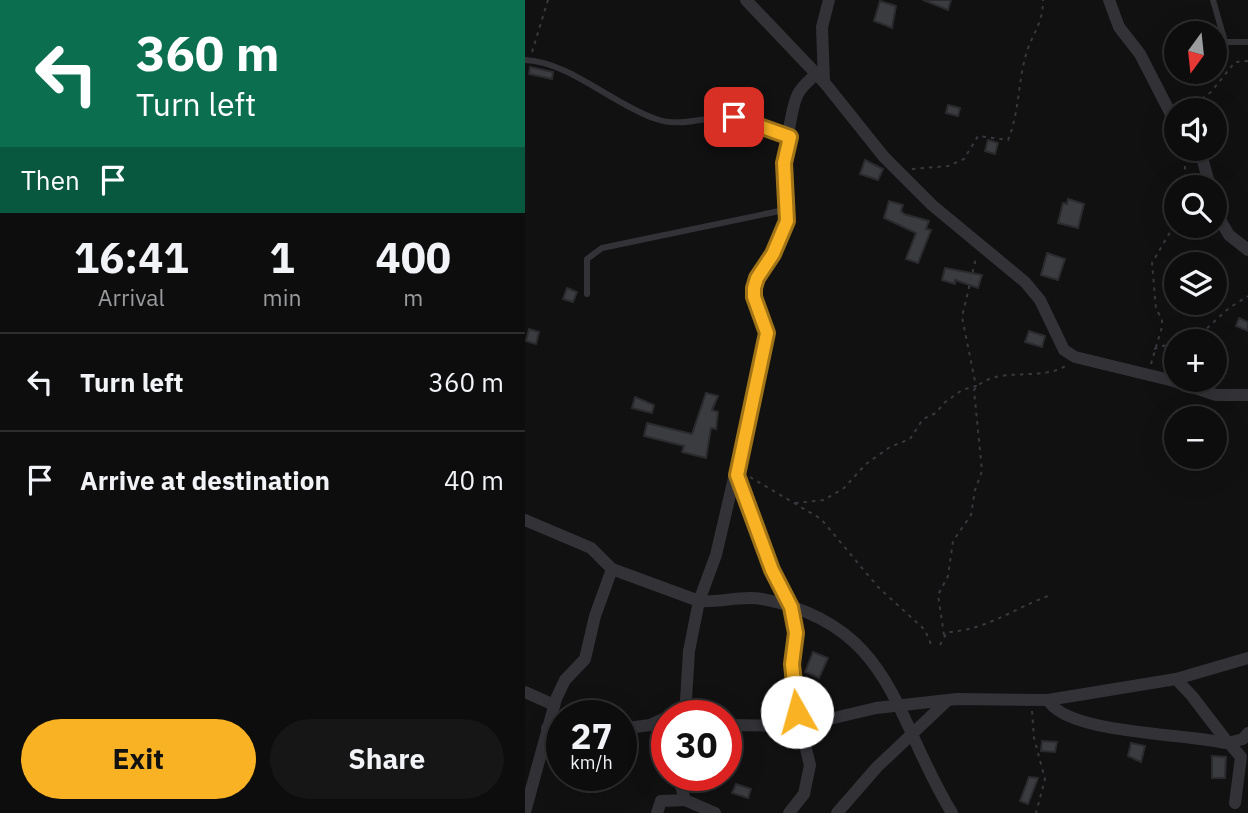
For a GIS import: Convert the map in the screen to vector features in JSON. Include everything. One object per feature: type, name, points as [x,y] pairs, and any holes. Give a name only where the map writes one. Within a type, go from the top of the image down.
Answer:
[{"type":"street","points":[[746,0],[820,78],[867,138],[932,205],[1025,282],[1040,300],[1064,350],[1075,357],[1223,397],[1248,395]]},
{"type":"street","points":[[686,700],[689,651],[699,601],[716,555],[737,473],[767,333],[754,297],[754,288],[757,278],[773,254],[789,209],[784,163],[794,101],[820,78],[822,27],[829,0]]},
{"type":"street","points":[[1109,0],[1119,27],[1140,54],[1164,101]]},
{"type":"street","points":[[1227,232],[1248,250]]},
{"type":"street","points":[[737,473],[772,570],[791,607],[796,633],[792,664],[793,698],[810,765],[804,794],[789,813]]},
{"type":"street","points":[[525,520],[591,548],[612,569],[699,601],[722,603],[736,597],[791,607],[836,625],[866,653],[900,705],[937,788],[952,813]]},
{"type":"street","points":[[556,700],[565,680],[585,659],[595,616],[612,569]]},
{"type":"street","points":[[742,725],[800,726],[900,705],[948,700],[1048,700],[1176,679],[1248,658]]},
{"type":"street","points":[[1176,679],[1241,757],[1235,803]]},
{"type":"street","points":[[525,692],[546,701]]},
{"type":"street","points":[[837,813],[877,767],[948,700]]},
{"type":"street","points":[[1048,700],[1065,717],[1128,731],[1228,743],[1243,739],[1248,733]]},
{"type":"street","points":[[525,813],[546,732]]},
{"type":"street","points":[[682,791],[685,800]]},
{"type":"street","points":[[657,813],[661,801],[685,800],[715,813]]},
{"type":"lane","points":[[1213,0],[1225,42],[1248,42]]},
{"type":"lane","points":[[528,60],[559,65],[577,79],[622,105],[659,120],[687,123],[734,117],[790,137]]},
{"type":"lane","points":[[587,294],[587,259],[602,248],[789,209]]},
{"type":"path","points":[[528,60],[548,0]]},
{"type":"path","points":[[899,170],[964,159],[978,136],[1008,140],[1019,98],[1024,61],[1043,16],[1043,0]]},
{"type":"path","points":[[1203,98],[1235,62],[1248,61]]},
{"type":"path","points":[[1150,376],[1162,319],[1156,309],[1151,267],[1167,238]]},
{"type":"path","points":[[940,645],[944,635],[937,597],[948,576],[953,541],[971,515],[973,496],[982,471],[981,439],[974,397],[976,387],[962,317],[973,264],[980,247]]},
{"type":"path","points":[[1207,329],[1229,308],[1248,296]]},
{"type":"path","points":[[1154,349],[1164,345]]},
{"type":"path","points":[[795,503],[824,500],[844,488],[866,464],[888,448],[911,439],[923,419],[936,413],[944,403],[962,390],[1004,377],[1061,369],[1075,357]]},
{"type":"path","points":[[737,473],[821,519],[878,587],[905,609],[913,622],[923,628],[932,647]]},
{"type":"path","points":[[944,635],[981,628],[1011,611],[1048,596]]},
{"type":"path","points":[[1034,699],[1031,719],[1045,779],[1036,813]]},
{"type":"building","points":[[923,0],[951,0],[948,10]]},
{"type":"building","points":[[880,1],[896,6],[892,28],[874,21]]},
{"type":"building","points":[[530,67],[553,72],[552,79],[529,74]]},
{"type":"building","points":[[948,105],[960,108],[958,116],[946,113]]},
{"type":"building","points":[[988,140],[998,143],[995,154],[985,151]]},
{"type":"building","points":[[865,160],[883,169],[878,180],[860,174]]},
{"type":"building","points":[[1068,199],[1084,204],[1078,228],[1058,223],[1063,203],[1067,204]]},
{"type":"building","points":[[889,201],[903,205],[901,211],[904,214],[929,221],[926,229],[931,230],[918,263],[906,259],[916,233],[884,218]]},
{"type":"building","points":[[1047,253],[1065,259],[1058,280],[1041,275]]},
{"type":"building","points":[[945,268],[982,275],[978,288],[955,280],[955,284],[942,280]]},
{"type":"building","points":[[567,288],[577,292],[573,302],[563,299]]},
{"type":"building","points":[[1239,318],[1248,322],[1248,331],[1236,326]]},
{"type":"building","points":[[529,329],[539,332],[536,344],[526,341]]},
{"type":"building","points":[[1029,331],[1045,336],[1042,347],[1025,342]]},
{"type":"building","points":[[706,393],[718,396],[712,410],[718,412],[716,429],[711,428],[706,458],[682,452],[684,446],[644,436],[647,423],[692,434]]},
{"type":"building","points":[[635,397],[654,405],[652,413],[632,408]]},
{"type":"building","points":[[813,652],[828,658],[819,678],[805,672]]},
{"type":"building","points":[[1042,741],[1057,742],[1055,752],[1041,751]]},
{"type":"building","points":[[1131,743],[1145,746],[1141,762],[1128,756]]},
{"type":"building","points":[[1212,756],[1226,757],[1225,778],[1212,778]]},
{"type":"building","points":[[1029,777],[1038,778],[1028,804],[1020,801]]},
{"type":"building","points":[[742,786],[751,789],[748,798],[732,793],[742,791]]},
{"type":"route","points":[[734,117],[790,137],[784,163],[789,201],[787,221],[754,288],[754,297],[767,333],[747,416],[737,475],[772,570],[791,607],[796,633],[792,664],[793,698],[797,712]]}]
